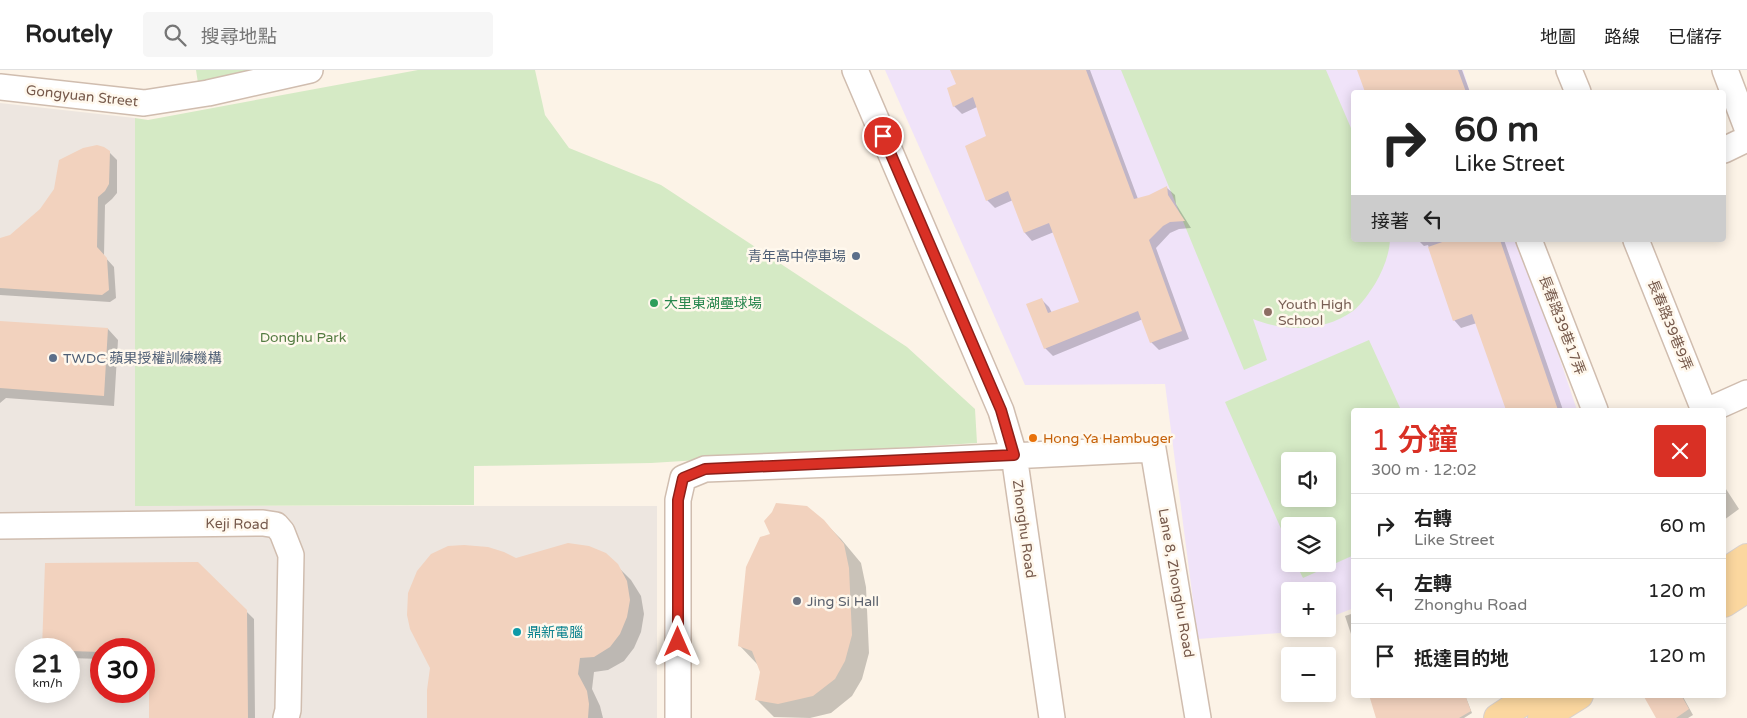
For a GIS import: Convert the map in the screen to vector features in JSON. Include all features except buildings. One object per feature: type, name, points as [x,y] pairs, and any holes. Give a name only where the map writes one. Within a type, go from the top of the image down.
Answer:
[{"type":"main road","points":[[1726,572],[1747,558]]},
{"type":"main road","points":[[1726,601],[1747,588]]},
{"type":"main road","points":[[1498,718],[1528,698]]},
{"type":"main road","points":[[1542,718],[1574,698]]},
{"type":"street","name":"Gongyuan Street","points":[[0,87],[144,103],[208,93],[310,70]]},
{"type":"street","name":"Zhonghu Road","points":[[855,70],[1001,410],[1014,455],[1052,718]]},
{"type":"street","points":[[1569,70],[1577,90]]},
{"type":"street","points":[[1725,70],[1747,128]]},
{"type":"street","points":[[1726,149],[1747,139]]},
{"type":"street","name":"長春路39巷17弄","points":[[1530,242],[1594,408]]},
{"type":"street","name":"長春路39巷9弄","points":[[1637,242],[1703,408]]},
{"type":"street","points":[[1713,408],[1747,393]]},
{"type":"street","name":"Lane 8, Zhonghu Road","points":[[1014,455],[1153,449],[1198,718]]},
{"type":"street","points":[[678,718],[678,500],[683,478],[705,469],[1014,455]]},
{"type":"street","name":"Keji Road","points":[[0,526],[263,523],[276,525],[282,532],[291,555],[288,710],[286,718]]},
{"type":"shaded area","name":"Youth High School","points":[[885,70],[1463,70],[1469,90],[1351,90],[1351,242],[1521,242],[1576,408],[1351,408],[1351,609],[1336,615],[1336,582],[1281,582],[1281,633],[1198,639],[1165,384],[1025,385]]},
{"type":"shaded area","points":[[0,103],[135,118],[135,506],[657,506],[657,718],[0,718]]},
{"type":"green space","points":[[196,70],[250,70],[198,83]]},
{"type":"green space","name":"Donghu Park","points":[[418,70],[535,70],[545,115],[569,148],[661,185],[907,347],[975,409],[977,443],[651,463],[474,466],[474,505],[135,506],[135,118],[148,120]]},
{"type":"green space","points":[[1121,70],[1326,70],[1351,128],[1351,242],[1390,242],[1381,273],[1365,298],[1353,311],[1330,323],[1304,328],[1291,328],[1253,319],[1267,360],[1244,370]]},
{"type":"green space","points":[[1369,340],[1400,408],[1351,408],[1351,556],[1336,563],[1336,517],[1281,517],[1281,529],[1225,402]]},
{"type":"green space","points":[[1300,572],[1316,572],[1303,578]]},
{"type":"place","name":"青年高中停車場","points":[[856,256]]},
{"type":"place","name":"大里東湖壘球場","points":[[654,303]]},
{"type":"place","name":"Youth High School","points":[[1268,312]]},
{"type":"place","name":"TWDC 蘋果授權訓練機構","points":[[53,358]]},
{"type":"place","name":"Hong Ya Hambuger","points":[[1033,438]]},
{"type":"place","name":"Jing Si Hall","points":[[797,601]]},
{"type":"place","name":"鼎新電腦","points":[[517,632]]},
{"type":"route","points":[[678,642],[678,500],[683,478],[705,469],[1014,455],[1001,410],[883,136]]}]
